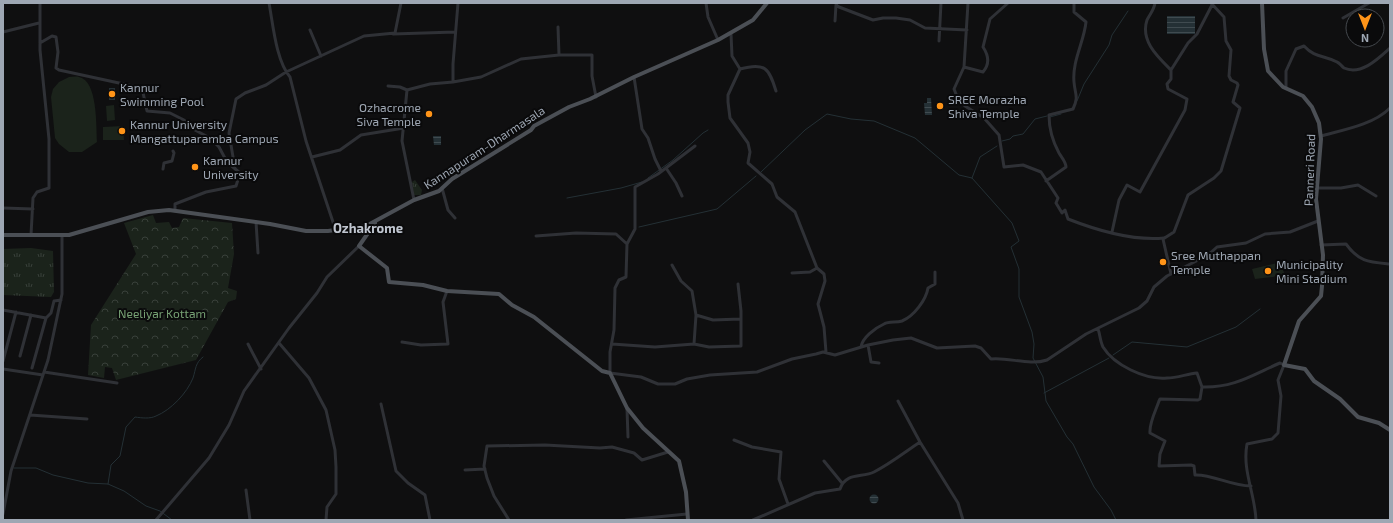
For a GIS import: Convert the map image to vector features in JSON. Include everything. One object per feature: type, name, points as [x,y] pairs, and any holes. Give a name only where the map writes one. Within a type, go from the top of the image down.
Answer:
[{"type":"main road","name":"Kannapuram-Dharmasala","points":[[3,235],[31,236],[76,233],[148,212],[175,210],[306,231],[336,231],[366,226],[375,223],[414,200],[430,195],[442,188],[452,179],[531,130],[534,126],[569,107],[596,97],[634,77],[731,34],[753,20],[767,3]]},
{"type":"main road","name":"Panneri Road","points":[[1262,3],[1264,49],[1268,71],[1286,88],[1303,96],[1312,107],[1319,123],[1321,136],[1316,188],[1318,221],[1323,255],[1323,280],[1321,296],[1299,321],[1284,365]]},
{"type":"main road","points":[[375,223],[359,246],[386,268],[388,282],[423,286],[446,291],[499,294],[512,305],[534,317],[602,371],[610,373],[627,408],[643,428],[679,461],[686,492],[688,520]]},
{"type":"main road","points":[[1284,365],[1305,369],[1314,381],[1340,399],[1358,416],[1379,423],[1390,430]]},
{"type":"street","points":[[31,236],[35,194],[48,188],[50,139],[40,43],[40,3]]},
{"type":"street","points":[[269,3],[277,45],[286,72],[290,77],[306,141],[336,231]]},
{"type":"street","points":[[393,34],[395,33],[401,3]]},
{"type":"street","points":[[453,82],[458,3]]},
{"type":"street","points":[[706,3],[708,17],[718,40]]},
{"type":"street","points":[[939,41],[941,3]]},
{"type":"street","points":[[968,3],[968,30],[964,67],[954,89],[958,99],[965,106],[984,118],[999,135],[1004,167],[1023,165],[1041,172],[1058,198],[1056,203],[1058,208],[1062,213],[1065,210],[1068,219],[1112,232],[1151,239],[1170,236],[1174,232],[1188,195],[1214,178],[1221,171],[1240,108],[1232,101],[1238,85],[1231,80],[1229,76],[1230,50],[1226,41],[1224,17],[1211,4],[1197,34],[1188,43],[1171,70],[1172,73],[1166,87],[1187,99],[1185,110],[1140,192],[1127,185],[1119,200],[1112,232]]},
{"type":"street","points":[[964,67],[983,72],[985,71],[988,62],[988,54],[983,48],[990,19],[1008,3]]},
{"type":"street","points":[[1046,181],[1066,168],[1066,164],[1059,153],[1050,129],[1049,117],[1072,109],[1077,99],[1074,82],[1075,64],[1086,22],[1084,18],[1074,12],[1074,3]]},
{"type":"street","points":[[1155,3],[1147,21],[1146,37],[1150,47],[1171,70]]},
{"type":"street","points":[[1343,18],[1369,3]]},
{"type":"street","points":[[834,21],[837,4],[873,20],[896,18],[910,20],[925,28],[968,30]]},
{"type":"street","points":[[3,32],[39,23]]},
{"type":"street","points":[[558,27],[559,55]]},
{"type":"street","points":[[310,30],[321,56]]},
{"type":"street","points":[[235,169],[229,133],[236,99],[244,93],[266,85],[286,72],[364,36],[455,32]]},
{"type":"street","points":[[731,34],[732,56],[740,69]]},
{"type":"street","points":[[40,43],[52,36],[56,37],[58,52],[56,68],[59,70],[142,88],[147,111],[170,113],[184,120],[193,129],[210,138],[219,146],[227,162],[240,173],[236,186],[206,192],[174,204],[175,210]]},
{"type":"street","points":[[1286,88],[1286,71],[1296,49],[1304,46],[1315,56],[1338,62],[1343,67],[1353,70],[1369,65],[1390,48]]},
{"type":"street","points":[[388,86],[400,87],[407,90],[430,84],[481,78],[521,59],[559,55],[592,55],[592,76],[596,97]]},
{"type":"street","points":[[776,91],[771,73],[767,69],[754,65],[740,69],[728,95],[730,118],[748,143],[750,152],[748,163],[772,184],[777,197],[795,212],[817,268],[824,274],[825,281],[818,304],[824,327],[826,352]]},
{"type":"street","points":[[634,77],[642,129],[648,138],[660,170]]},
{"type":"street","points":[[407,90],[402,141],[414,200]]},
{"type":"street","points":[[1321,136],[1383,115],[1390,108]]},
{"type":"street","points":[[312,157],[340,150],[361,135],[404,128]]},
{"type":"street","points":[[695,146],[666,168],[660,170],[635,187],[635,229],[627,244],[626,277],[620,280],[615,288],[612,344],[610,352],[610,373],[641,377],[658,384],[675,384],[687,379],[710,375],[757,372],[792,359],[826,352],[835,355],[868,345],[911,338],[937,348],[975,346],[981,348],[991,359],[1005,358],[1040,363],[1086,334],[1139,308],[1148,301],[1154,287],[1171,274],[1208,255],[1217,247],[1246,243],[1265,234],[1290,232],[1318,221]]},
{"type":"street","points":[[163,169],[164,163],[172,161],[174,154],[172,151]]},
{"type":"street","points":[[666,168],[676,183],[682,196]]},
{"type":"street","points":[[1316,188],[1341,188],[1358,185],[1376,196]]},
{"type":"street","points":[[442,188],[448,210],[455,218]]},
{"type":"street","points":[[3,208],[33,209]]},
{"type":"street","points":[[256,222],[258,253]]},
{"type":"street","points":[[536,236],[576,233],[616,234],[627,244]]},
{"type":"street","points":[[3,514],[11,471],[43,374],[61,300],[63,275],[62,235]]},
{"type":"street","points":[[1164,238],[1171,274]]},
{"type":"street","points":[[1321,245],[1346,244],[1357,258],[1368,262],[1390,264]]},
{"type":"street","points":[[156,520],[209,458],[229,425],[244,391],[279,342],[317,293],[327,277],[359,246]]},
{"type":"street","points":[[672,265],[681,281],[692,292],[696,315],[694,344]]},
{"type":"street","points":[[792,273],[810,272],[817,268]]},
{"type":"street","points":[[861,347],[865,337],[884,324],[902,321],[912,313],[927,296],[928,288],[935,284],[935,272]]},
{"type":"street","points":[[612,344],[655,347],[694,344],[709,347],[741,346],[741,311],[738,284]]},
{"type":"street","points":[[402,342],[421,345],[448,344],[443,302],[446,291]]},
{"type":"street","points":[[32,368],[46,318],[51,313],[54,301],[61,300]]},
{"type":"street","points":[[3,310],[46,318]]},
{"type":"street","points":[[3,361],[16,312]]},
{"type":"street","points":[[20,356],[31,315]]},
{"type":"street","points":[[696,315],[713,320],[740,319]]},
{"type":"street","points":[[1098,329],[1102,346],[1114,360],[1137,372],[1166,379],[1197,373],[1202,387],[1200,399],[1167,399],[1159,401],[1155,415],[1149,427],[1150,432],[1165,441],[1160,454],[1159,466],[1191,465],[1194,466],[1195,475],[1206,476],[1242,486],[1251,486]]},
{"type":"street","points":[[279,342],[309,378],[326,410],[335,450],[336,467],[336,494],[327,507],[326,520]]},
{"type":"street","points":[[248,344],[261,369]]},
{"type":"street","points":[[868,345],[872,362],[879,363]]},
{"type":"street","points":[[1202,387],[1220,387],[1237,384],[1280,363],[1284,365],[1278,380],[1281,396],[1278,433],[1272,439],[1247,444],[1244,458],[1251,486],[1256,520]]},
{"type":"street","points":[[3,369],[117,382]]},
{"type":"street","points":[[898,401],[920,442],[958,503],[963,520]]},
{"type":"street","points":[[381,404],[396,471],[408,483],[425,495],[430,520]]},
{"type":"street","points":[[627,408],[628,437]]},
{"type":"street","points":[[30,415],[87,420]]},
{"type":"street","points":[[734,440],[752,447],[781,452],[779,479],[788,504]]},
{"type":"street","points":[[753,520],[815,493],[840,489],[842,484],[851,476],[873,472],[920,442]]},
{"type":"street","points":[[509,520],[494,496],[485,470],[487,446],[545,445],[600,448],[612,447],[634,453],[642,460],[668,452]]},
{"type":"street","points":[[824,461],[842,484]]},
{"type":"street","points":[[465,470],[485,470]]},
{"type":"street","points":[[246,490],[250,520]]},
{"type":"street","points":[[626,520],[687,514]]},
{"type":"green space","points":[[69,77],[78,77],[85,80],[90,87],[95,105],[97,142],[82,152],[69,152],[59,144],[55,138],[51,97],[53,89],[59,82]]},
{"type":"green space","points":[[114,105],[115,120],[107,121],[106,106]]},
{"type":"green space","points":[[123,126],[124,140],[103,140],[103,127]]},
{"type":"green space","points":[[415,180],[422,190],[421,195],[414,195],[412,182]]},
{"type":"green space","name":"Neeliyar Kottam","points":[[153,215],[156,223],[169,222],[172,228],[179,227],[183,218],[232,223],[234,254],[228,288],[237,291],[236,299],[228,302],[196,360],[116,380],[112,368],[105,367],[104,378],[88,375],[91,325],[136,254],[124,223]]},
{"type":"green space","points":[[31,248],[53,251],[54,292],[51,297],[3,295],[3,249]]},
{"type":"green space","name":"Municipality Mini Stadium","points":[[1281,262],[1284,273],[1273,277],[1255,279],[1252,269]]},
{"type":"shaded area","points":[[1167,16],[1195,16],[1195,34],[1167,34]]},
{"type":"shaded area","name":"Kannur Swimming Pool","points":[[109,88],[115,88],[115,100],[109,100]]},
{"type":"shaded area","points":[[927,98],[931,98],[932,115],[925,115],[924,103],[927,103]]},
{"type":"shaded area","points":[[433,136],[441,136],[441,145],[434,145]]},
{"type":"shaded area","points":[[872,495],[876,495],[878,499],[876,503],[872,503],[870,501],[870,497]]},
{"type":"waterway","points":[[1077,101],[1084,84],[1109,45],[1112,35],[1128,11]]},
{"type":"waterway","points":[[761,172],[805,130],[827,114],[851,119],[874,121],[915,138],[959,175],[972,178],[1012,223],[1019,241],[1011,247],[1019,269],[1019,297],[1032,332],[1034,344],[1033,358],[1043,377],[1046,401],[1067,437],[1073,444],[1094,487],[1111,510],[1116,520]]},
{"type":"waterway","points":[[1050,117],[1061,114]]},
{"type":"waterway","points":[[1002,141],[1010,139],[1013,136],[1023,134],[1035,119],[1047,116]]},
{"type":"waterway","points":[[648,178],[673,160],[708,130]]},
{"type":"waterway","points":[[972,178],[980,157],[997,146]]},
{"type":"waterway","points":[[639,227],[717,209],[756,176]]},
{"type":"waterway","points":[[567,198],[621,188],[642,182]]},
{"type":"waterway","points":[[1113,355],[1132,342],[1187,347],[1236,327],[1260,309]]},
{"type":"waterway","points":[[108,484],[111,465],[120,456],[126,427],[135,417],[154,417],[173,405],[187,389],[193,378],[197,364],[203,357]]},
{"type":"waterway","points":[[1044,393],[1109,358]]},
{"type":"waterway","points":[[14,468],[36,468],[53,475],[88,483],[108,484],[124,491],[146,506],[160,511],[172,520]]},
{"type":"place","name":"Kannur Swimming Pool","points":[[112,94]]},
{"type":"place","name":"SREE Morazha Shiva Temple","points":[[940,106]]},
{"type":"place","name":"Ozhacrome Siva Temple","points":[[429,114]]},
{"type":"place","name":"Kannur University Mangattuparamba Campus","points":[[122,131]]},
{"type":"place","name":"Kannur University","points":[[195,167]]},
{"type":"place","name":"Sree Muthappan Temple","points":[[1163,262]]},
{"type":"place","name":"Municipality Mini Stadium","points":[[1268,271]]},
{"type":"district","name":"Ozhakrome","points":[[368,228]]}]
